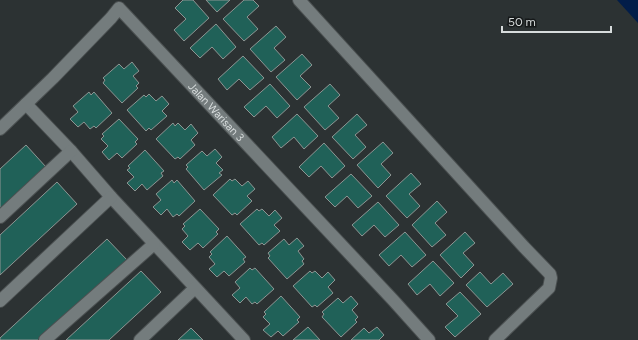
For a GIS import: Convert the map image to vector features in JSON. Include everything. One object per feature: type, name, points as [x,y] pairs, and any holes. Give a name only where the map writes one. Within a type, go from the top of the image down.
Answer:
[{"type":"street","points":[[299,0],[550,274],[552,278],[550,288],[495,340]]},
{"type":"street","name":"Jalan Warisan 3","points":[[0,129],[97,32],[122,3],[328,231],[429,340]]},
{"type":"street","points":[[26,104],[71,151],[239,338]]},
{"type":"street","points":[[0,217],[71,151]]},
{"type":"street","points":[[0,301],[111,197]]},
{"type":"street","points":[[46,340],[154,244]]},
{"type":"street","points":[[140,340],[195,288]]},
{"type":"water","points":[[617,0],[638,0],[638,23]]},
{"type":"building","points":[[183,0],[193,0],[209,18],[184,41],[174,30],[186,19],[175,8]]},
{"type":"building","points":[[206,0],[230,0],[217,12]]},
{"type":"building","points":[[244,0],[253,0],[259,6],[247,17],[258,29],[244,41],[223,19]]},
{"type":"building","points":[[216,24],[236,47],[223,59],[212,47],[200,58],[190,48]]},
{"type":"building","points":[[276,26],[286,37],[274,48],[285,60],[271,72],[250,49]]},
{"type":"building","points":[[302,54],[312,65],[300,76],[311,87],[297,100],[276,77]]},
{"type":"building","points":[[243,56],[264,78],[250,90],[239,79],[227,90],[218,79]]},
{"type":"building","points":[[132,62],[139,71],[133,76],[139,83],[136,86],[138,88],[122,103],[103,83],[105,80],[103,78],[119,64],[124,69]]},
{"type":"building","points":[[270,84],[290,106],[277,118],[266,106],[254,117],[244,107]]},
{"type":"building","points":[[330,84],[340,95],[328,106],[339,118],[325,130],[304,107]]},
{"type":"building","points":[[89,92],[91,95],[94,92],[112,113],[96,128],[94,126],[90,129],[84,122],[78,127],[70,119],[78,112],[73,106]]},
{"type":"building","points":[[149,94],[156,101],[162,96],[169,104],[162,111],[167,116],[151,130],[149,128],[146,131],[127,110],[144,95],[146,97]]},
{"type":"building","points":[[297,114],[318,136],[304,149],[294,137],[281,148],[272,137]]},
{"type":"building","points":[[357,114],[367,125],[355,135],[366,147],[353,159],[332,137]]},
{"type":"building","points":[[119,119],[138,139],[135,142],[137,144],[122,158],[117,153],[109,160],[102,152],[108,146],[101,139],[104,136],[102,134]]},
{"type":"building","points":[[173,123],[175,126],[178,123],[185,130],[191,124],[198,133],[191,140],[195,145],[180,159],[178,157],[175,159],[156,139]]},
{"type":"building","points":[[383,142],[393,153],[381,164],[391,175],[378,188],[357,165]]},
{"type":"building","points":[[324,143],[345,166],[332,178],[321,166],[309,177],[299,167]]},
{"type":"building","points":[[26,145],[46,167],[0,209],[0,169]]},
{"type":"building","points":[[215,149],[222,157],[216,163],[223,170],[219,173],[222,175],[204,190],[186,169],[188,167],[186,165],[202,151],[207,156]]},
{"type":"building","points":[[145,150],[164,171],[161,173],[163,176],[147,190],[142,184],[135,191],[127,183],[134,177],[127,170],[130,168],[128,166]]},
{"type":"building","points":[[411,173],[421,184],[409,194],[420,206],[407,218],[386,196]]},
{"type":"building","points":[[351,174],[372,196],[358,208],[347,196],[335,207],[325,197]]},
{"type":"building","points":[[230,179],[232,181],[235,179],[242,186],[248,181],[255,189],[247,196],[252,201],[237,215],[235,213],[232,215],[213,195]]},
{"type":"building","points":[[172,180],[174,183],[177,180],[195,201],[179,216],[177,214],[173,217],[167,209],[161,215],[153,207],[161,200],[156,194]]},
{"type":"building","points":[[57,182],[77,204],[0,275],[0,235]]},
{"type":"building","points":[[437,201],[447,212],[435,223],[446,235],[432,247],[412,225]]},
{"type":"building","points":[[378,202],[399,225],[385,237],[374,225],[362,236],[352,225]]},
{"type":"building","points":[[200,209],[219,229],[216,232],[218,234],[203,248],[198,243],[190,250],[182,242],[188,236],[182,229],[185,226],[183,224]]},
{"type":"building","points":[[257,209],[259,211],[262,209],[269,216],[275,210],[282,218],[274,225],[280,231],[264,245],[262,243],[259,245],[240,224]]},
{"type":"building","points":[[405,232],[426,255],[412,267],[401,255],[389,266],[379,255]]},
{"type":"building","points":[[465,232],[475,243],[463,253],[474,265],[461,278],[440,255]]},
{"type":"building","points":[[227,236],[246,257],[243,259],[245,262],[229,276],[224,271],[217,277],[209,269],[215,264],[209,257],[212,254],[210,252]]},
{"type":"building","points":[[297,238],[304,246],[298,251],[304,259],[302,261],[304,264],[287,279],[268,258],[270,256],[268,253],[284,239],[289,245]]},
{"type":"building","points":[[107,239],[127,260],[41,340],[0,340],[0,338]]},
{"type":"building","points":[[433,261],[454,283],[440,296],[430,284],[417,295],[408,284]]},
{"type":"building","points":[[250,268],[252,270],[255,268],[274,289],[257,304],[255,302],[252,304],[246,297],[240,303],[232,295],[240,288],[235,282]]},
{"type":"building","points":[[141,271],[161,292],[109,340],[66,340]]},
{"type":"building","points":[[310,271],[312,273],[315,271],[322,278],[328,272],[335,280],[328,287],[333,293],[317,307],[315,305],[312,307],[293,286]]},
{"type":"building","points":[[480,272],[491,284],[503,273],[513,284],[487,307],[466,285]]},
{"type":"building","points":[[460,292],[481,314],[455,337],[445,327],[458,316],[446,304]]},
{"type":"building","points":[[281,296],[300,317],[297,320],[299,322],[283,336],[278,331],[271,337],[263,330],[270,324],[263,317],[266,314],[264,312]]},
{"type":"building","points":[[351,296],[358,304],[352,310],[358,317],[355,320],[357,322],[341,337],[322,317],[324,314],[322,312],[338,298],[343,303]]},
{"type":"building","points":[[308,327],[320,340],[293,340]]},
{"type":"building","points":[[377,327],[384,335],[379,340],[351,340],[364,328],[369,333]]},
{"type":"building","points":[[191,328],[203,340],[178,340]]}]
